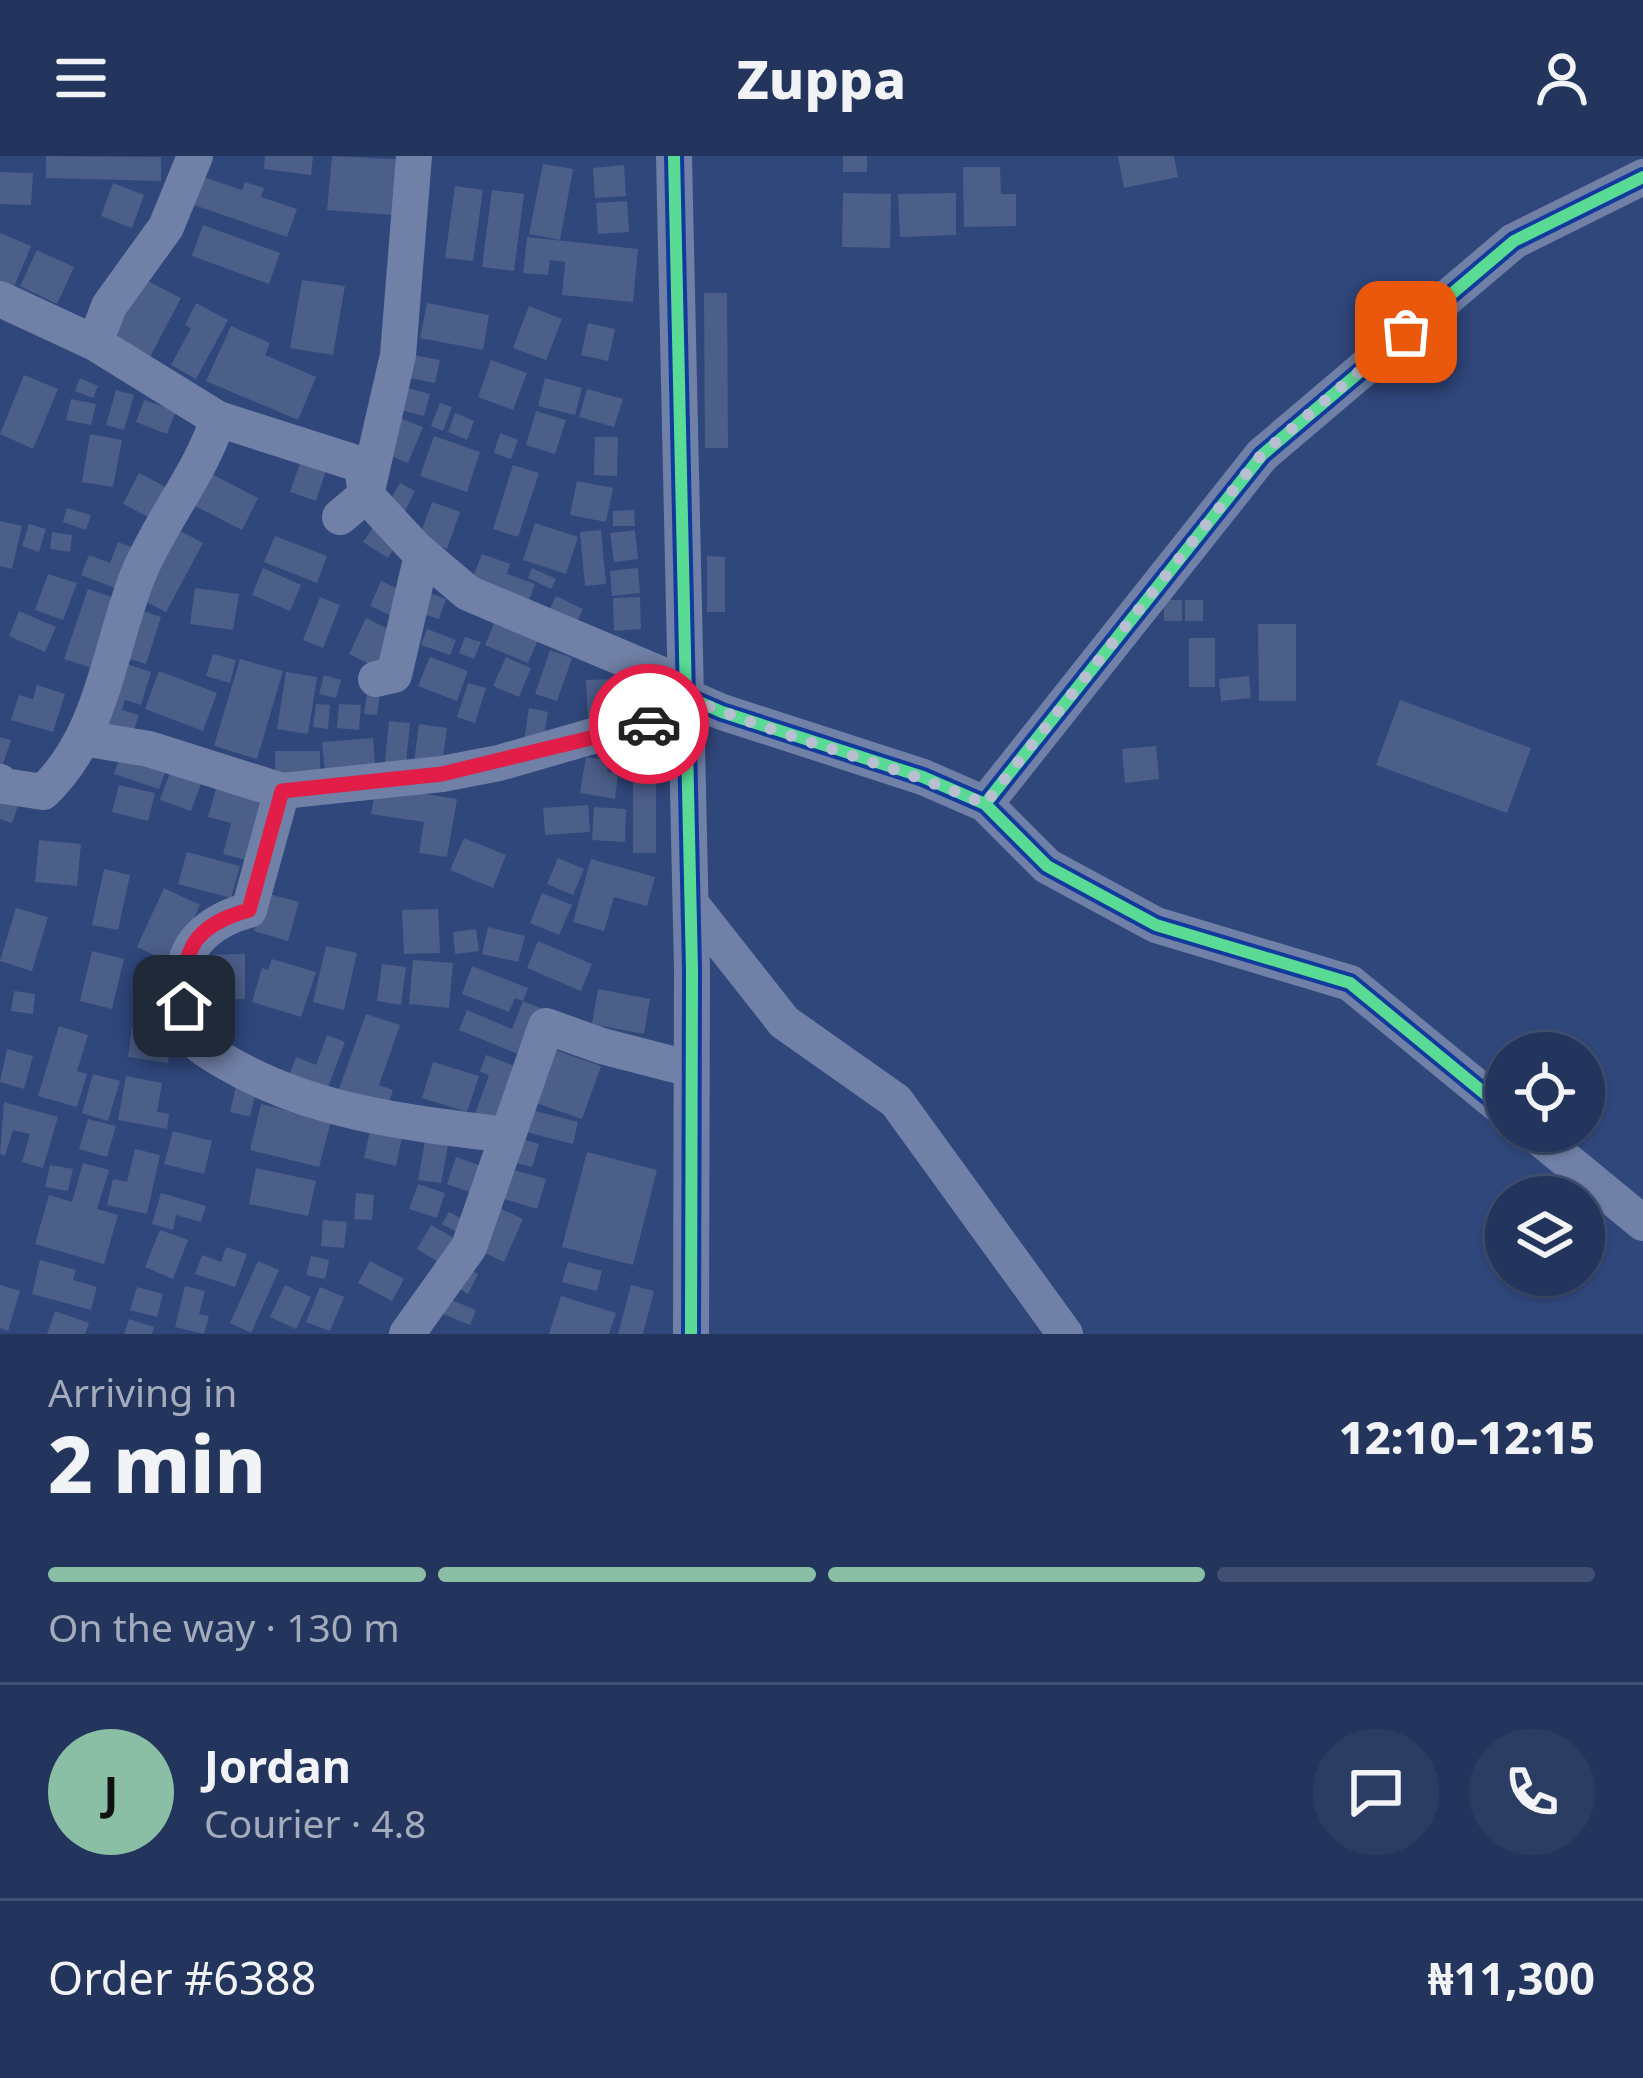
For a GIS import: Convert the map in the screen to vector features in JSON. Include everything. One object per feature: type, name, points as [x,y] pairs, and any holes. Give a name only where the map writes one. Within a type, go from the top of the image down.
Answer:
[{"type":"street","points":[[94,343],[109,306],[166,227],[196,156]]},
{"type":"street","points":[[353,506],[398,355],[414,156]]},
{"type":"street","points":[[674,156],[691,904],[691,1334]]},
{"type":"street","points":[[985,804],[1262,454],[1514,241],[1643,177]]},
{"type":"street","points":[[0,299],[94,343],[218,419],[362,465],[353,506]]},
{"type":"street","points":[[0,782],[43,792],[83,738],[139,573],[209,447],[218,419]]},
{"type":"street","points":[[353,506],[468,593],[685,699],[923,777],[985,804],[1047,866],[1156,925],[1350,983],[1485,1094]]},
{"type":"street","points":[[376,679],[394,675],[422,554]]},
{"type":"street","points":[[83,738],[149,749],[282,791],[442,774],[521,757],[617,729],[685,699]]},
{"type":"street","points":[[282,791],[249,910],[225,917],[184,957],[184,1006],[190,1034],[205,1050],[240,1071],[327,1106],[374,1118],[508,1135]]},
{"type":"street","points":[[691,904],[784,1022],[896,1101],[1065,1334]]},
{"type":"street","points":[[406,1334],[469,1247],[546,1026],[691,1069]]},
{"type":"street","points":[[1557,1152],[1643,1223]]},
{"type":"building","points":[[46,156],[161,157],[161,181],[46,178]]},
{"type":"building","points":[[265,156],[313,156],[311,175],[264,169]]},
{"type":"building","points":[[332,156],[411,160],[406,216],[327,210]]},
{"type":"building","points":[[843,156],[867,156],[867,172],[843,172]]},
{"type":"building","points":[[1118,156],[1174,156],[1178,177],[1124,188]]},
{"type":"building","points":[[543,164],[573,169],[560,240],[529,234]]},
{"type":"building","points":[[624,165],[626,196],[595,198],[593,168]]},
{"type":"building","points":[[963,167],[1000,167],[1001,194],[1016,194],[1016,226],[964,227]]},
{"type":"building","points":[[0,172],[33,173],[31,205],[0,204]]},
{"type":"building","points":[[201,176],[242,190],[245,182],[264,188],[261,197],[297,209],[287,237],[191,204]]},
{"type":"building","points":[[113,183],[144,195],[132,228],[101,216]]},
{"type":"building","points":[[455,186],[483,190],[473,261],[445,258]]},
{"type":"building","points":[[492,190],[524,194],[514,271],[482,267]]},
{"type":"building","points":[[843,193],[891,194],[890,248],[842,247]]},
{"type":"building","points":[[956,193],[956,235],[900,237],[898,194]]},
{"type":"building","points":[[627,201],[629,232],[598,234],[596,203]]},
{"type":"building","points":[[203,225],[280,253],[269,284],[192,256]]},
{"type":"building","points":[[0,233],[31,246],[14,287],[0,281]]},
{"type":"building","points":[[527,237],[638,249],[633,302],[562,295],[565,262],[550,260],[548,275],[523,273]]},
{"type":"building","points":[[37,250],[74,267],[57,304],[20,286]]},
{"type":"building","points":[[142,278],[181,298],[150,357],[111,337]]},
{"type":"building","points":[[302,280],[345,286],[333,355],[290,348]]},
{"type":"building","points":[[704,293],[727,293],[728,448],[705,448]]},
{"type":"building","points":[[196,303],[228,320],[196,379],[171,365],[191,328],[185,325]]},
{"type":"building","points":[[427,303],[489,315],[483,350],[420,338]]},
{"type":"building","points":[[529,306],[562,319],[546,360],[513,348]]},
{"type":"building","points":[[588,323],[615,329],[608,361],[581,355]]},
{"type":"building","points":[[231,326],[270,343],[265,355],[316,377],[298,420],[206,381]]},
{"type":"building","points":[[414,355],[440,360],[435,383],[410,378]]},
{"type":"building","points":[[491,360],[527,373],[513,410],[478,397]]},
{"type":"building","points":[[24,375],[58,389],[33,449],[0,434]]},
{"type":"building","points":[[80,378],[98,386],[93,398],[75,391]]},
{"type":"building","points":[[545,378],[582,388],[575,415],[538,406]]},
{"type":"building","points":[[407,388],[430,394],[424,416],[401,410]]},
{"type":"building","points":[[587,389],[623,399],[614,427],[579,417]]},
{"type":"building","points":[[116,390],[134,395],[124,430],[106,425]]},
{"type":"building","points":[[71,399],[96,404],[91,425],[66,420]]},
{"type":"building","points":[[144,400],[176,411],[167,434],[136,422]]},
{"type":"building","points":[[440,403],[452,407],[443,431],[431,426]]},
{"type":"building","points":[[536,411],[566,420],[555,454],[526,445]]},
{"type":"building","points":[[455,413],[474,421],[467,440],[448,432]]},
{"type":"building","points":[[397,417],[423,427],[408,463],[383,453]]},
{"type":"building","points":[[500,433],[518,440],[511,459],[494,453]]},
{"type":"building","points":[[90,434],[122,440],[113,487],[82,482]]},
{"type":"building","points":[[434,436],[480,452],[467,492],[420,476]]},
{"type":"building","points":[[595,437],[618,437],[617,476],[594,475]]},
{"type":"building","points":[[303,455],[328,464],[316,501],[290,492]]},
{"type":"building","points":[[513,465],[539,473],[518,537],[493,529]]},
{"type":"building","points":[[204,470],[258,498],[242,530],[187,502]]},
{"type":"building","points":[[139,473],[174,491],[158,522],[123,504]]},
{"type":"building","points":[[577,481],[613,488],[606,522],[570,515]]},
{"type":"building","points":[[400,483],[415,491],[405,511],[389,502]]},
{"type":"building","points":[[432,502],[460,512],[447,549],[419,538]]},
{"type":"building","points":[[67,508],[91,515],[86,530],[63,522]]},
{"type":"building","points":[[634,510],[635,526],[613,526],[613,511]]},
{"type":"building","points":[[0,521],[22,526],[12,569],[0,566]]},
{"type":"building","points":[[535,523],[578,537],[566,574],[523,560]]},
{"type":"building","points":[[29,524],[46,529],[39,552],[22,546]]},
{"type":"building","points":[[375,524],[399,540],[388,558],[363,542]]},
{"type":"building","points":[[171,526],[203,543],[166,612],[135,596]]},
{"type":"building","points":[[601,530],[606,584],[585,586],[580,532]]},
{"type":"building","points":[[635,530],[638,559],[614,562],[610,533]]},
{"type":"building","points":[[52,532],[72,535],[70,552],[50,549]]},
{"type":"building","points":[[275,536],[327,556],[317,583],[264,562]]},
{"type":"building","points":[[118,542],[141,551],[125,592],[81,575],[89,555],[110,563]]},
{"type":"building","points":[[482,554],[510,564],[507,574],[535,584],[527,606],[470,585]]},
{"type":"building","points":[[707,556],[725,557],[725,612],[707,612]]},
{"type":"building","points":[[263,568],[301,585],[290,611],[252,595]]},
{"type":"building","points":[[532,568],[556,579],[551,589],[528,578]]},
{"type":"building","points":[[638,568],[640,593],[612,596],[610,571]]},
{"type":"building","points":[[48,574],[77,583],[63,620],[35,610]]},
{"type":"building","points":[[381,581],[407,593],[396,618],[370,606]]},
{"type":"building","points":[[195,588],[239,594],[233,630],[190,624]]},
{"type":"building","points":[[88,589],[121,600],[98,670],[64,659]]},
{"type":"building","points":[[426,592],[446,599],[439,619],[420,613]]},
{"type":"building","points":[[556,596],[583,609],[572,632],[545,619]]},
{"type":"building","points":[[320,597],[340,605],[323,648],[303,640]]},
{"type":"building","points":[[640,597],[641,629],[614,631],[613,598]]},
{"type":"building","points":[[1164,600],[1182,600],[1182,621],[1164,621]]},
{"type":"building","points":[[1185,600],[1203,600],[1203,621],[1185,621]]},
{"type":"building","points":[[133,608],[161,617],[146,664],[118,656]]},
{"type":"building","points":[[19,611],[56,627],[45,652],[9,636]]},
{"type":"building","points":[[497,617],[540,635],[528,663],[485,645]]},
{"type":"building","points":[[366,618],[398,634],[380,669],[349,654]]},
{"type":"building","points":[[1258,624],[1296,624],[1296,701],[1259,701]]},
{"type":"building","points":[[427,629],[456,640],[450,655],[421,645]]},
{"type":"building","points":[[465,637],[481,642],[474,659],[459,653]]},
{"type":"building","points":[[1189,638],[1215,638],[1215,687],[1189,687]]},
{"type":"building","points":[[550,650],[572,658],[557,701],[535,694]]},
{"type":"building","points":[[213,654],[236,660],[230,683],[206,676]]},
{"type":"building","points":[[430,657],[468,671],[457,701],[418,686]]},
{"type":"building","points":[[506,657],[531,668],[519,697],[493,686]]},
{"type":"building","points":[[240,659],[283,671],[257,759],[214,746]]},
{"type":"building","points":[[114,660],[151,672],[141,705],[125,700],[122,710],[139,715],[130,741],[92,729]]},
{"type":"building","points":[[159,671],[217,693],[203,731],[145,709]]},
{"type":"building","points":[[286,672],[317,677],[308,734],[277,729]]},
{"type":"building","points":[[324,675],[341,680],[336,698],[319,694]]},
{"type":"building","points":[[1249,676],[1251,698],[1221,701],[1219,679]]},
{"type":"building","points":[[612,679],[613,720],[588,721],[586,680]]},
{"type":"building","points":[[468,683],[486,688],[475,723],[457,717]]},
{"type":"building","points":[[37,685],[65,694],[53,732],[11,720],[19,695],[33,699]]},
{"type":"building","points":[[629,691],[646,697],[639,718],[621,711]]},
{"type":"building","points":[[367,692],[380,694],[377,715],[364,714]]},
{"type":"building","points":[[1400,700],[1531,748],[1507,813],[1376,765]]},
{"type":"building","points":[[316,704],[330,705],[328,729],[313,727]]},
{"type":"building","points":[[339,704],[361,705],[359,730],[337,728]]},
{"type":"building","points":[[529,708],[548,712],[542,750],[523,747]]},
{"type":"building","points":[[389,721],[410,723],[406,763],[385,762]]},
{"type":"building","points":[[419,724],[447,728],[442,766],[414,762]]},
{"type":"building","points":[[0,737],[11,740],[1,770],[0,770]]},
{"type":"building","points":[[373,738],[376,775],[326,779],[322,742]]},
{"type":"building","points":[[1156,746],[1159,779],[1125,783],[1122,749]]},
{"type":"building","points":[[621,748],[655,750],[654,773],[619,770]]},
{"type":"building","points":[[122,751],[167,767],[159,789],[114,774]]},
{"type":"building","points":[[275,751],[320,751],[320,777],[275,777]]},
{"type":"building","points":[[586,757],[609,760],[607,772],[618,773],[615,799],[580,793]]},
{"type":"building","points":[[172,767],[203,778],[191,811],[160,800]]},
{"type":"building","points":[[633,780],[656,780],[656,853],[633,853]]},
{"type":"building","points":[[218,782],[270,796],[253,862],[223,854],[231,823],[208,817]]},
{"type":"building","points":[[119,785],[155,793],[148,821],[112,812]]},
{"type":"building","points":[[376,786],[457,799],[447,857],[419,853],[424,822],[371,814]]},
{"type":"building","points":[[0,801],[19,803],[12,823],[0,819]]},
{"type":"building","points":[[588,805],[590,832],[545,835],[543,808]]},
{"type":"building","points":[[594,807],[626,809],[625,842],[592,840]]},
{"type":"building","points":[[464,838],[506,855],[493,888],[450,870]]},
{"type":"building","points":[[39,840],[81,844],[77,886],[35,882]]},
{"type":"building","points":[[187,852],[240,866],[231,898],[178,884]]},
{"type":"building","points":[[558,858],[584,869],[573,895],[547,884]]},
{"type":"building","points":[[591,859],[655,877],[647,906],[614,897],[604,931],[573,922]]},
{"type":"building","points":[[104,869],[130,875],[118,930],[92,925]]},
{"type":"building","points":[[164,888],[200,905],[173,964],[137,947]]},
{"type":"building","points":[[265,893],[299,902],[288,941],[254,931]]},
{"type":"building","points":[[542,893],[572,905],[559,935],[530,923]]},
{"type":"building","points":[[16,908],[48,917],[32,971],[0,961]]},
{"type":"building","points":[[438,909],[440,953],[404,954],[402,910]]},
{"type":"building","points":[[488,927],[525,936],[518,962],[482,954]]},
{"type":"building","points":[[476,929],[479,951],[455,954],[453,932]]},
{"type":"building","points":[[538,941],[592,964],[581,991],[527,968]]},
{"type":"building","points":[[326,946],[357,953],[344,1010],[313,1002]]},
{"type":"building","points":[[92,951],[124,959],[112,1009],[80,1001]]},
{"type":"building","points":[[245,954],[245,999],[193,1000],[193,955]]},
{"type":"building","points":[[272,959],[316,972],[301,1017],[252,1002],[262,968],[268,970]]},
{"type":"building","points":[[413,960],[453,963],[449,1008],[409,1004]]},
{"type":"building","points":[[382,964],[406,967],[401,1005],[377,1001]]},
{"type":"building","points":[[472,966],[528,988],[523,1001],[515,998],[509,1012],[462,994]]},
{"type":"building","points":[[176,970],[176,995],[155,996],[154,971]]},
{"type":"building","points":[[598,989],[650,999],[644,1034],[592,1024]]},
{"type":"building","points":[[14,991],[35,994],[33,1014],[11,1011]]},
{"type":"building","points":[[523,1001],[547,1011],[528,1058],[459,1030],[467,1010],[512,1029]]},
{"type":"building","points":[[366,1014],[400,1025],[379,1085],[393,1090],[384,1117],[335,1100]]},
{"type":"building","points":[[59,1026],[88,1035],[77,1071],[87,1074],[77,1107],[38,1096]]},
{"type":"building","points":[[132,1027],[172,1032],[168,1063],[128,1057]]},
{"type":"building","points":[[327,1035],[345,1042],[324,1098],[286,1084],[296,1057],[316,1065]]},
{"type":"building","points":[[549,1048],[601,1066],[582,1119],[530,1101]]},
{"type":"building","points":[[7,1049],[33,1056],[24,1089],[0,1082]]},
{"type":"building","points":[[486,1055],[520,1068],[499,1123],[475,1114],[489,1075],[480,1072]]},
{"type":"building","points":[[433,1062],[479,1076],[467,1112],[422,1098]]},
{"type":"building","points":[[93,1074],[120,1081],[108,1121],[82,1113]]},
{"type":"building","points":[[126,1076],[162,1083],[157,1112],[169,1114],[167,1129],[118,1120]]},
{"type":"building","points":[[237,1082],[257,1086],[250,1117],[230,1112]]},
{"type":"building","points":[[4,1102],[58,1117],[43,1168],[22,1162],[30,1134],[13,1130],[5,1156],[0,1154]]},
{"type":"building","points":[[261,1104],[331,1121],[319,1167],[250,1150]]},
{"type":"building","points":[[528,1109],[578,1122],[573,1144],[522,1131]]},
{"type":"building","points":[[88,1119],[116,1126],[107,1157],[79,1149]]},
{"type":"building","points":[[371,1126],[403,1133],[396,1166],[364,1158]]},
{"type":"building","points":[[173,1131],[212,1141],[204,1174],[164,1164]]},
{"type":"building","points":[[426,1136],[449,1140],[441,1183],[418,1180]]},
{"type":"building","points":[[516,1137],[539,1144],[532,1167],[509,1161]]},
{"type":"building","points":[[135,1149],[160,1155],[147,1214],[107,1205],[113,1179],[127,1182]]},
{"type":"building","points":[[587,1152],[657,1170],[633,1265],[562,1247]]},
{"type":"building","points":[[456,1157],[487,1168],[478,1195],[447,1184]]},
{"type":"building","points":[[83,1163],[109,1170],[97,1209],[118,1215],[104,1264],[35,1244],[49,1195],[72,1202]]},
{"type":"building","points":[[50,1165],[73,1169],[68,1191],[45,1187]]},
{"type":"building","points":[[504,1167],[546,1179],[537,1209],[495,1196]]},
{"type":"building","points":[[256,1168],[316,1181],[308,1216],[249,1204]]},
{"type":"building","points":[[418,1184],[445,1193],[437,1218],[409,1209]]},
{"type":"building","points":[[161,1193],[206,1206],[201,1222],[176,1215],[173,1230],[152,1224]]},
{"type":"building","points":[[356,1193],[374,1195],[372,1220],[354,1219]]},
{"type":"building","points":[[495,1206],[523,1219],[504,1262],[476,1249]]},
{"type":"building","points":[[449,1212],[466,1221],[459,1233],[442,1224]]},
{"type":"building","points":[[323,1220],[347,1222],[344,1248],[321,1246]]},
{"type":"building","points":[[431,1225],[459,1241],[445,1266],[417,1249]]},
{"type":"building","points":[[160,1230],[188,1240],[173,1279],[145,1267]]},
{"type":"building","points":[[226,1247],[247,1254],[235,1287],[195,1274],[202,1255],[221,1262]]},
{"type":"building","points":[[311,1256],[329,1260],[325,1279],[306,1275]]},
{"type":"building","points":[[40,1260],[76,1270],[73,1280],[97,1287],[91,1310],[32,1294]]},
{"type":"building","points":[[258,1261],[279,1270],[251,1333],[230,1323]]},
{"type":"building","points":[[370,1261],[404,1279],[392,1301],[358,1283]]},
{"type":"building","points":[[568,1262],[602,1271],[597,1291],[562,1282]]},
{"type":"building","points":[[466,1267],[478,1274],[468,1294],[456,1287]]},
{"type":"building","points":[[0,1285],[20,1291],[8,1331],[0,1328]]},
{"type":"building","points":[[285,1285],[311,1297],[296,1329],[270,1317]]},
{"type":"building","points":[[631,1285],[654,1291],[643,1334],[618,1334]]},
{"type":"building","points":[[185,1286],[205,1291],[199,1314],[209,1316],[204,1334],[175,1327]]},
{"type":"building","points":[[137,1287],[163,1294],[157,1317],[130,1310]]},
{"type":"building","points":[[320,1287],[344,1297],[330,1331],[306,1322]]},
{"type":"building","points":[[561,1296],[616,1313],[609,1334],[549,1334]]},
{"type":"building","points":[[449,1299],[476,1310],[470,1325],[443,1314]]},
{"type":"building","points":[[55,1311],[89,1323],[85,1334],[47,1334]]},
{"type":"building","points":[[129,1319],[154,1327],[152,1334],[124,1334]]},
{"type":"cycle path","points":[[674,156],[692,970],[691,1334]]},
{"type":"cycle path","points":[[985,804],[1262,455],[1514,241],[1643,177]]},
{"type":"cycle path","points":[[685,696],[923,777],[985,804],[1047,866],[1156,925],[1350,983],[1485,1094]]},
{"type":"way so far","points":[[649,724],[686,718],[685,696],[923,777],[985,804],[1262,454],[1406,332]]},
{"type":"route","points":[[184,1006],[184,957],[225,917],[249,910],[282,791],[442,774],[649,724]]}]
